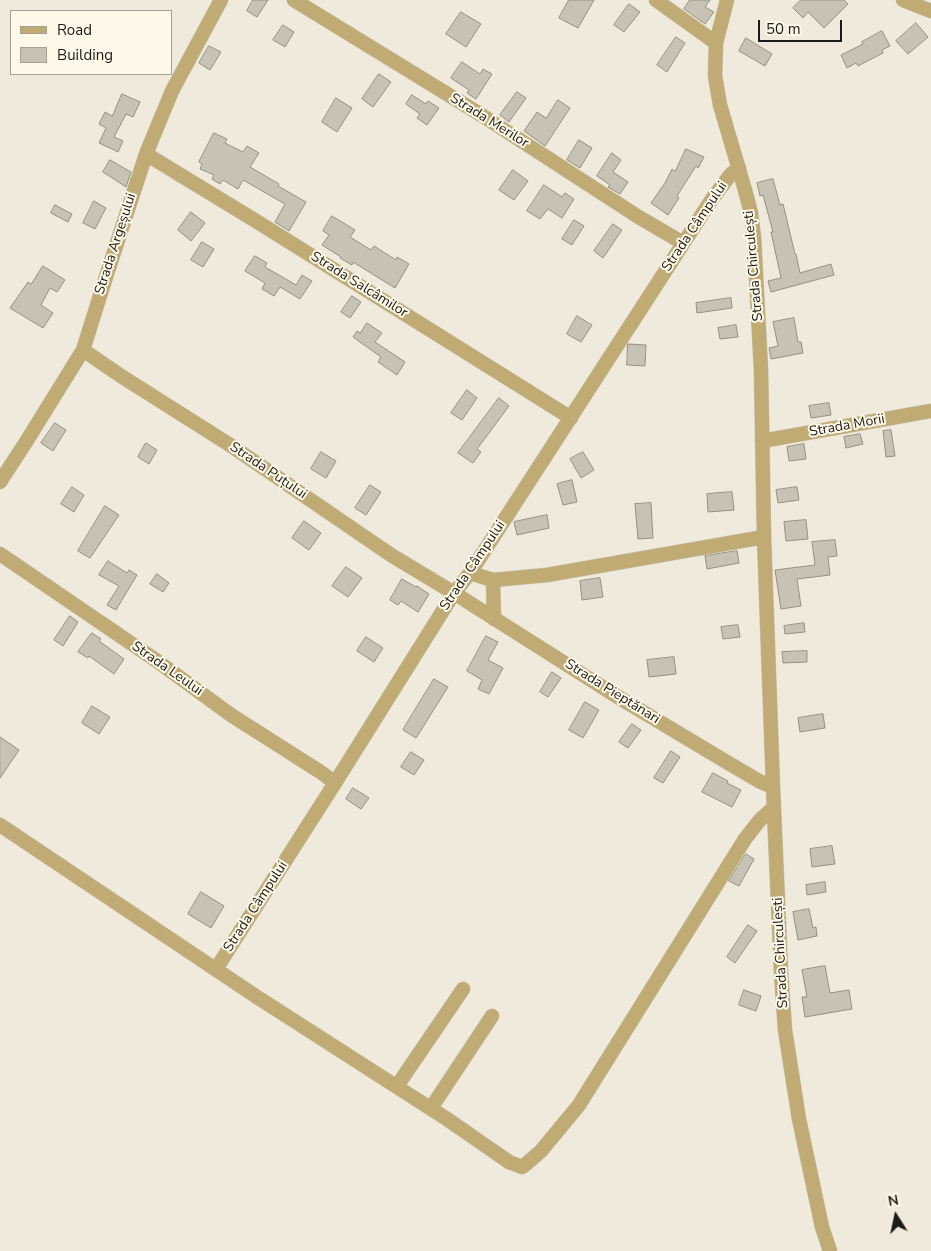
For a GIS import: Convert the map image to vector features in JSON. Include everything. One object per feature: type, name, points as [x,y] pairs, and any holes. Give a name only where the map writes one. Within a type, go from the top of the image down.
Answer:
[{"type":"street","name":"Strada Argeșului","points":[[0,482],[83,350],[146,154],[172,91],[221,0]]},
{"type":"street","name":"Strada Merilor","points":[[294,0],[483,116],[637,216],[683,243]]},
{"type":"street","points":[[656,0],[716,43]]},
{"type":"street","name":"Strada Chirculești","points":[[727,0],[716,43],[715,76],[720,105],[751,214],[754,237],[761,370],[764,537],[773,808],[785,1030],[799,1119],[822,1227],[830,1251]]},
{"type":"street","points":[[903,0],[931,11]]},
{"type":"street","name":"Strada Salcâmilor","points":[[146,154],[571,418]]},
{"type":"street","name":"Strada Câmpului","points":[[216,969],[454,593],[470,573],[712,199],[731,174],[739,168]]},
{"type":"street","name":"Strada Puțului","points":[[83,350],[230,445],[391,556],[454,593]]},
{"type":"street","name":"Strada Morii","points":[[762,441],[931,411]]},
{"type":"street","points":[[470,573],[494,580],[546,575],[764,537]]},
{"type":"street","name":"Strada Leului","points":[[0,554],[231,715],[322,772],[335,783]]},
{"type":"street","points":[[494,580],[494,619]]},
{"type":"street","name":"Strada Pieptănari","points":[[454,593],[626,702],[730,764],[773,787]]},
{"type":"street","points":[[0,825],[216,969],[431,1108],[509,1162],[522,1167],[542,1151],[579,1105],[745,839],[759,821],[773,808]]},
{"type":"street","points":[[397,1086],[463,989]]},
{"type":"street","points":[[431,1108],[492,1016]]},
{"type":"building","points":[[253,0],[268,0],[257,17],[247,11]]},
{"type":"building","points":[[569,0],[594,0],[578,28],[559,18]]},
{"type":"building","points":[[690,0],[710,0],[705,7],[714,12],[705,24],[684,9]]},
{"type":"building","points":[[801,0],[844,0],[848,4],[824,28],[808,12],[803,18],[793,8]]},
{"type":"building","points":[[629,4],[640,12],[624,32],[614,25]]},
{"type":"building","points":[[461,12],[481,24],[466,47],[446,34]]},
{"type":"building","points":[[916,23],[928,37],[908,54],[896,41]]},
{"type":"building","points":[[283,25],[294,32],[285,47],[273,40]]},
{"type":"building","points":[[882,31],[890,46],[882,50],[883,53],[858,66],[856,63],[847,68],[841,55],[863,44],[862,42]]},
{"type":"building","points":[[676,37],[685,43],[667,72],[657,65]]},
{"type":"building","points":[[746,38],[772,54],[765,66],[739,51]]},
{"type":"building","points":[[209,46],[221,52],[210,70],[199,63]]},
{"type":"building","points":[[462,62],[480,74],[483,69],[492,74],[476,99],[467,93],[469,90],[451,78]]},
{"type":"building","points":[[379,74],[391,82],[373,107],[362,99]]},
{"type":"building","points":[[517,92],[526,98],[509,122],[500,115]]},
{"type":"building","points":[[122,94],[140,102],[133,117],[126,114],[114,137],[123,141],[118,152],[99,143],[106,128],[99,124],[105,112],[112,116]]},
{"type":"building","points":[[412,95],[426,104],[428,101],[439,108],[427,125],[417,118],[420,114],[406,104]]},
{"type":"building","points":[[336,98],[352,108],[337,132],[322,122]]},
{"type":"building","points":[[558,100],[570,108],[545,146],[524,131],[537,112],[546,118]]},
{"type":"building","points":[[214,133],[227,139],[225,143],[243,152],[247,146],[259,153],[250,167],[306,202],[289,231],[275,222],[285,204],[243,180],[238,189],[223,180],[220,184],[212,179],[214,175],[200,169],[202,164],[199,162]]},
{"type":"building","points":[[579,140],[592,148],[580,168],[567,160]]},
{"type":"building","points":[[686,149],[704,157],[677,196],[679,198],[668,215],[651,203],[672,169],[675,171]]},
{"type":"building","points":[[612,153],[621,160],[613,172],[628,182],[620,194],[608,187],[610,185],[597,176]]},
{"type":"building","points":[[110,160],[131,172],[126,187],[103,172]]},
{"type":"building","points":[[513,170],[528,181],[514,200],[499,190]]},
{"type":"building","points":[[773,179],[780,205],[783,204],[800,273],[831,264],[834,275],[771,292],[768,281],[781,278],[771,232],[773,232],[763,195],[760,196],[757,183]]},
{"type":"building","points":[[544,185],[562,197],[565,193],[574,199],[562,218],[548,209],[540,219],[527,211]]},
{"type":"building","points":[[94,201],[106,208],[95,229],[83,223]]},
{"type":"building","points":[[55,205],[72,214],[68,222],[51,213]]},
{"type":"building","points":[[191,212],[205,223],[191,241],[178,230]]},
{"type":"building","points":[[332,216],[355,230],[350,237],[371,250],[374,246],[396,260],[397,257],[409,264],[395,288],[353,262],[352,265],[340,258],[322,245],[329,235],[323,231]]},
{"type":"building","points":[[574,220],[584,226],[572,245],[562,239]]},
{"type":"building","points":[[613,224],[622,230],[603,258],[594,251]]},
{"type":"building","points":[[202,242],[214,249],[203,267],[191,260]]},
{"type":"building","points":[[255,256],[267,263],[265,267],[296,285],[302,275],[312,281],[300,299],[280,287],[274,296],[262,289],[265,283],[245,271]]},
{"type":"building","points":[[43,266],[65,280],[57,292],[50,288],[41,305],[53,313],[43,328],[10,308],[28,282],[31,284]]},
{"type":"building","points":[[352,296],[361,302],[350,318],[341,312]]},
{"type":"building","points":[[731,298],[732,308],[697,313],[696,303]]},
{"type":"building","points":[[577,316],[592,325],[581,342],[567,334]]},
{"type":"building","points":[[794,318],[798,342],[801,342],[803,353],[771,359],[769,348],[778,346],[773,322]]},
{"type":"building","points":[[367,323],[382,333],[375,342],[405,362],[397,375],[378,362],[381,357],[353,337],[357,331],[360,333]]},
{"type":"building","points":[[736,325],[738,337],[720,339],[718,328]]},
{"type":"building","points":[[628,344],[646,345],[645,366],[627,365]]},
{"type":"building","points":[[467,390],[477,398],[462,420],[451,413]]},
{"type":"building","points":[[499,398],[509,406],[477,449],[481,452],[473,463],[458,453]]},
{"type":"building","points":[[829,403],[831,415],[811,418],[809,406]]},
{"type":"building","points":[[55,423],[66,430],[53,451],[41,443]]},
{"type":"building","points":[[891,430],[895,456],[886,457],[883,431]]},
{"type":"building","points":[[860,434],[863,444],[846,448],[844,437]]},
{"type":"building","points":[[146,443],[157,450],[149,464],[138,457]]},
{"type":"building","points":[[804,444],[806,459],[789,461],[787,447]]},
{"type":"building","points":[[321,452],[336,461],[326,478],[311,469]]},
{"type":"building","points":[[583,452],[594,470],[581,478],[570,459]]},
{"type":"building","points":[[572,480],[577,502],[563,505],[557,484]]},
{"type":"building","points":[[370,485],[381,492],[366,515],[355,508]]},
{"type":"building","points":[[72,487],[84,495],[74,512],[61,504]]},
{"type":"building","points":[[797,487],[799,500],[778,503],[776,490]]},
{"type":"building","points":[[732,492],[734,510],[708,512],[707,494]]},
{"type":"building","points":[[651,503],[653,538],[638,539],[635,504]]},
{"type":"building","points":[[105,506],[119,515],[90,558],[78,551]]},
{"type":"building","points":[[547,515],[549,528],[517,535],[514,522]]},
{"type":"building","points":[[806,520],[808,539],[786,541],[784,522]]},
{"type":"building","points":[[304,521],[321,533],[309,550],[292,538]]},
{"type":"building","points":[[835,540],[837,556],[828,557],[830,575],[797,579],[801,606],[781,609],[775,570],[815,565],[812,542]]},
{"type":"building","points":[[737,551],[739,563],[707,569],[705,556]]},
{"type":"building","points":[[108,561],[127,573],[129,570],[137,575],[116,610],[107,605],[119,586],[99,575]]},
{"type":"building","points":[[346,567],[362,578],[348,597],[332,586]]},
{"type":"building","points":[[157,574],[169,583],[163,592],[150,584]]},
{"type":"building","points":[[600,578],[603,597],[582,600],[580,581]]},
{"type":"building","points":[[402,579],[429,594],[418,612],[401,601],[398,605],[390,600]]},
{"type":"building","points":[[70,616],[78,622],[63,646],[54,640]]},
{"type":"building","points":[[804,623],[805,632],[785,634],[784,626]]},
{"type":"building","points":[[738,625],[740,637],[723,639],[721,627]]},
{"type":"building","points":[[92,633],[101,639],[99,641],[124,659],[114,674],[89,656],[88,658],[78,652]]},
{"type":"building","points":[[486,636],[498,642],[488,660],[503,668],[489,694],[478,689],[482,680],[467,671]]},
{"type":"building","points":[[366,637],[383,648],[374,662],[357,651]]},
{"type":"building","points":[[807,651],[807,662],[783,663],[782,652]]},
{"type":"building","points":[[674,657],[676,674],[649,677],[647,660]]},
{"type":"building","points":[[552,672],[561,678],[548,697],[540,692]]},
{"type":"building","points":[[434,679],[448,687],[416,738],[403,730]]},
{"type":"building","points":[[585,702],[599,710],[583,738],[569,730]]},
{"type":"building","points":[[92,706],[110,717],[99,734],[82,723]]},
{"type":"building","points":[[823,714],[825,728],[800,732],[798,718]]},
{"type":"building","points":[[632,724],[641,730],[628,748],[619,742]]},
{"type":"building","points":[[0,737],[19,750],[0,778]]},
{"type":"building","points":[[671,751],[680,757],[663,783],[654,778]]},
{"type":"building","points":[[411,752],[424,760],[414,775],[401,767]]},
{"type":"building","points":[[713,773],[741,790],[732,807],[702,792]]},
{"type":"building","points":[[353,788],[369,798],[361,809],[346,799]]},
{"type":"building","points":[[832,846],[835,864],[812,867],[810,849]]},
{"type":"building","points":[[746,854],[754,859],[739,886],[729,881]]},
{"type":"building","points":[[825,882],[826,892],[807,895],[806,885]]},
{"type":"building","points":[[201,892],[224,906],[211,928],[188,914]]},
{"type":"building","points":[[809,909],[813,928],[816,927],[817,936],[798,940],[793,912]]},
{"type":"building","points":[[748,925],[757,931],[735,963],[727,957]]},
{"type":"building","points":[[825,966],[830,993],[849,990],[852,1009],[805,1017],[802,997],[807,997],[802,970]]},
{"type":"building","points":[[744,990],[761,996],[756,1011],[739,1005]]}]
